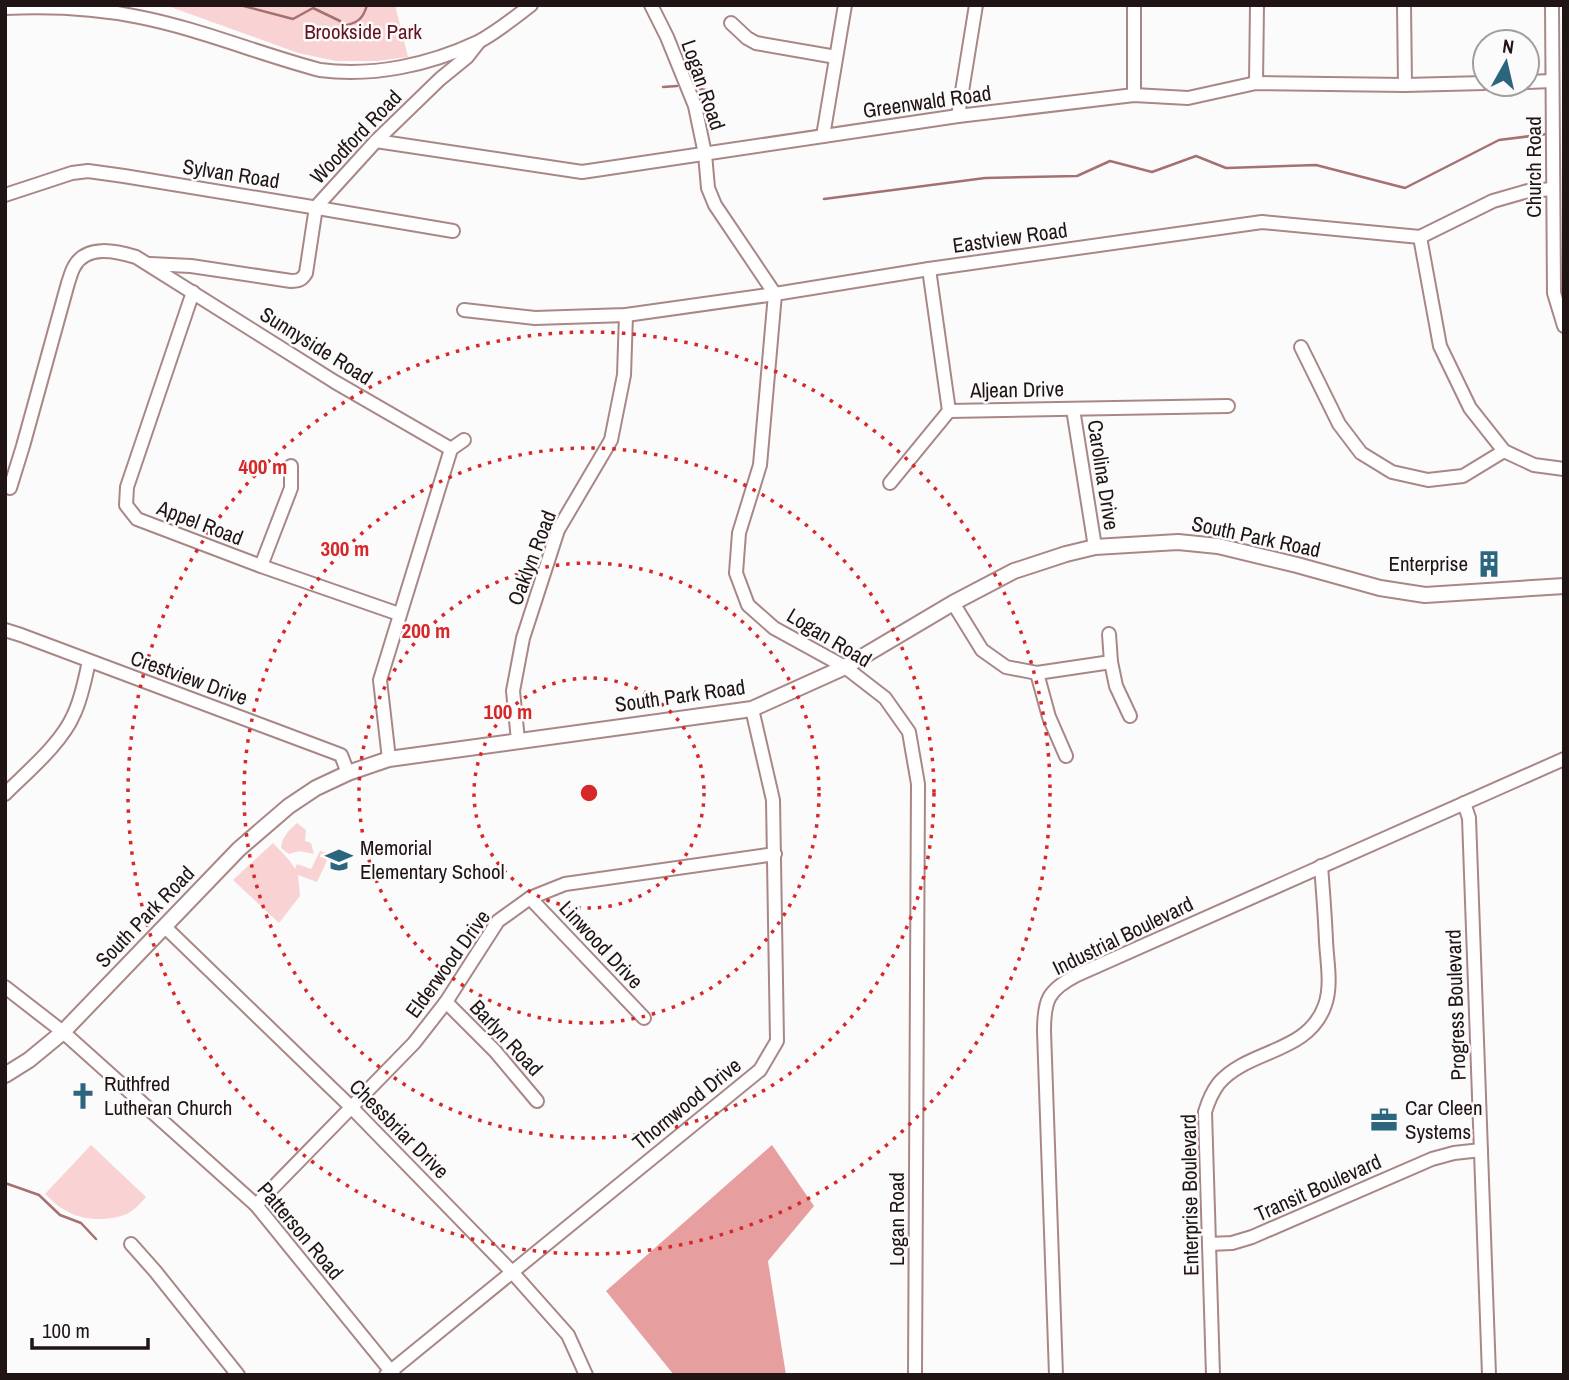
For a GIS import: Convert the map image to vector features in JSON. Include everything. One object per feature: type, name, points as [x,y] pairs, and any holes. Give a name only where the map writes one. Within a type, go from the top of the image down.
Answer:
[{"type":"main road","name":"South Park Road","points":[[5,1075],[64,1032],[239,849],[289,806],[316,788],[348,772],[389,759],[752,709],[845,667],[953,603],[1014,571],[1095,547],[1178,542],[1218,546],[1380,588],[1426,595],[1564,586]]},
{"type":"street","points":[[5,8],[33,6],[104,11],[139,17],[320,70],[360,72],[408,66],[440,57],[480,41],[531,5]]},
{"type":"street","name":"Logan Road","points":[[651,5],[695,106],[705,154],[708,188],[715,205],[775,294],[760,466],[739,533],[736,573],[748,605],[774,628],[845,667],[885,698],[909,732],[918,784],[915,1375]]},
{"type":"street","points":[[823,136],[845,5]]},
{"type":"street","points":[[958,116],[976,5]]},
{"type":"street","points":[[1134,5],[1134,95]]},
{"type":"street","points":[[1256,83],[1257,5]]},
{"type":"street","points":[[1404,5],[1405,85]]},
{"type":"street","name":"Church Road","points":[[1552,5],[1554,293],[1564,326]]},
{"type":"street","points":[[731,23],[756,43],[836,57]]},
{"type":"street","name":"Woodford Road","points":[[191,266],[299,280],[306,273],[316,208],[376,141],[440,79],[467,57],[480,41]]},
{"type":"street","points":[[1541,81],[1552,81]]},
{"type":"street","name":"Greenwald Road","points":[[376,141],[582,172],[958,116],[1134,95],[1188,98],[1256,83],[1471,83]]},
{"type":"street","name":"Sylvan Road","points":[[5,195],[72,173],[88,171],[453,231]]},
{"type":"street","points":[[1553,189],[1528,191],[1493,201],[1420,237],[1440,346],[1470,408],[1504,451],[1534,465],[1564,469]]},
{"type":"street","name":"Eastview Road","points":[[464,310],[535,318],[626,316],[929,269],[1262,222],[1420,237]]},
{"type":"street","points":[[10,488],[75,265],[93,252],[107,251],[120,252],[149,264],[191,266],[189,289]]},
{"type":"street","name":"Sunnyside Road","points":[[149,264],[335,382],[451,449]]},
{"type":"street","name":"Aljean Drive","points":[[929,269],[949,411],[1228,406]]},
{"type":"street","name":"Appel Road","points":[[189,289],[127,487],[126,505],[137,519],[399,614]]},
{"type":"street","name":"Oaklyn Road","points":[[518,740],[513,691],[523,638],[558,530],[611,440],[624,375],[626,316]]},
{"type":"street","points":[[1301,347],[1339,424],[1362,453],[1392,472],[1428,480],[1463,476],[1504,451]]},
{"type":"street","name":"Carolina Drive","points":[[1073,409],[1095,547]]},
{"type":"street","points":[[890,483],[949,411]]},
{"type":"street","points":[[389,759],[380,680],[451,449],[464,440]]},
{"type":"street","points":[[261,566],[291,488],[291,466]]},
{"type":"street","points":[[953,603],[982,650],[1006,667],[1037,673],[1111,662]]},
{"type":"street","name":"Crestview Drive","points":[[5,630],[341,755],[348,772]]},
{"type":"street","points":[[1109,634],[1116,686],[1130,716]]},
{"type":"street","points":[[5,794],[68,726],[81,697],[89,661]]},
{"type":"street","points":[[1037,673],[1049,717],[1066,756]]},
{"type":"street","name":"Thornwood Drive","points":[[390,1374],[760,1070],[777,1041],[773,800],[752,709]]},
{"type":"street","name":"Industrial Boulevard","points":[[1056,1375],[1044,1031],[1044,1010],[1055,988],[1077,975],[1564,759]]},
{"type":"street","name":"Progress Boulevard","points":[[1464,803],[1469,818],[1489,1375]]},
{"type":"street","name":"Elderwood Drive","points":[[256,1205],[414,1043],[446,1002],[498,921],[530,898],[565,884],[775,854]]},
{"type":"street","name":"Enterprise Boulevard","points":[[1213,1375],[1205,1112],[1217,1085],[1229,1073],[1291,1044],[1310,1029],[1325,1005],[1328,976],[1321,866]]},
{"type":"street","name":"Linwood Drive","points":[[530,898],[644,1018]]},
{"type":"street","name":"Chessbriar Drive","points":[[165,927],[351,1107],[512,1272],[568,1335],[586,1375]]},
{"type":"street","name":"Patterson Road","points":[[5,987],[64,1032],[256,1205],[390,1374]]},
{"type":"street","name":"Barlyn Road","points":[[446,1002],[495,1051],[537,1101]]},
{"type":"street","name":"Transit Boulevard","points":[[1209,1244],[1232,1243],[1252,1237],[1432,1159],[1481,1150]]},
{"type":"street","points":[[131,1244],[238,1375]]},
{"type":"green space","name":"Brookside Park","points":[[165,5],[395,5],[408,57],[377,61],[336,61],[298,53]]},
{"type":"green space","points":[[297,823],[306,830],[305,841],[311,843],[314,854],[299,851],[289,854],[281,848],[286,834]]},
{"type":"green space","points":[[273,843],[295,869],[297,864],[311,869],[320,851],[330,854],[317,882],[298,875],[300,896],[279,923],[233,880]]},
{"type":"green space","points":[[91,1145],[146,1197],[127,1214],[109,1219],[84,1218],[69,1213],[45,1194]]},
{"type":"shaded area","points":[[772,1145],[814,1206],[768,1261],[786,1375],[674,1375],[606,1291]]},
{"type":"waterway","points":[[240,5],[293,19],[313,8],[340,21],[341,26],[358,20],[367,5]]},
{"type":"waterway","points":[[663,87],[677,86]]},
{"type":"waterway","points":[[700,89],[712,91]]},
{"type":"waterway","points":[[824,199],[985,178],[1077,176],[1110,161],[1152,172],[1196,156],[1226,168],[1316,165],[1405,188],[1499,140],[1547,134]]},
{"type":"waterway","points":[[5,1183],[39,1195],[60,1215],[81,1223],[96,1239]]},
{"type":"place","name":"Enterprise","points":[[1489,564]]},
{"type":"place","name":"Memorial Elementary School","points":[[339,860]]},
{"type":"place","name":"Ruthfred Lutheran Church","points":[[83,1096]]},
{"type":"place","name":"Car Cleen Systems","points":[[1384,1120]]}]
